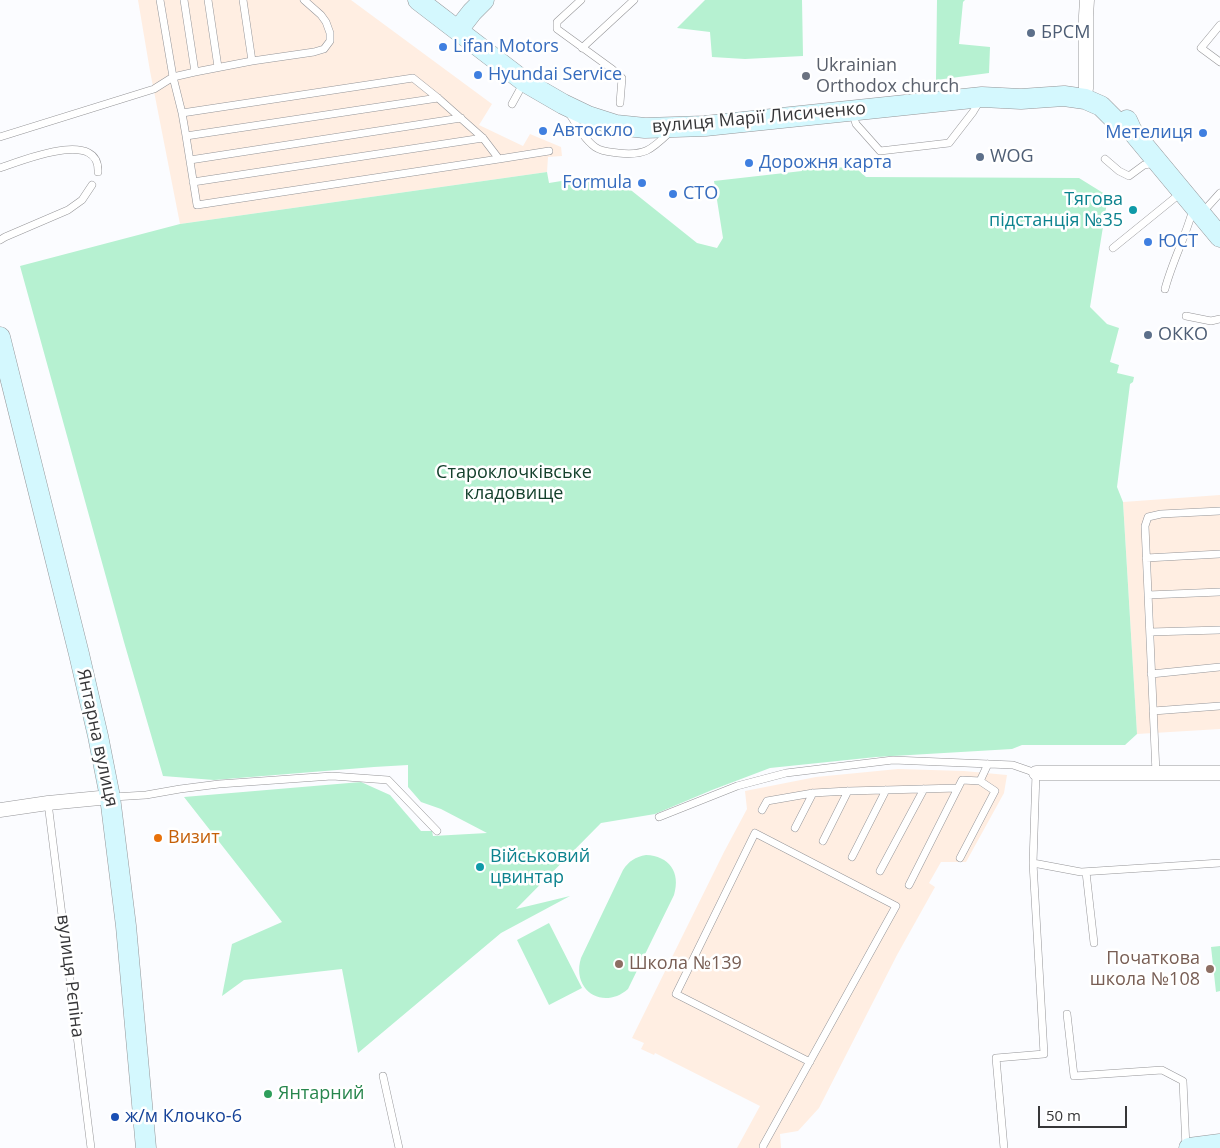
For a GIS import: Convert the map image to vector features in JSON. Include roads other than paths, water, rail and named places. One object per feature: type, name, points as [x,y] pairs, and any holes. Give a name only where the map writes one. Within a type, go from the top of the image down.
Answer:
[{"type":"main road","name":"вулиця Марії Лисиченко","points":[[418,0],[525,82],[588,116],[616,125],[645,128],[722,125],[985,97],[1036,86],[1062,86],[1086,89],[1098,93],[1124,114],[1132,131],[1220,237]]},
{"type":"main road","points":[[458,30],[475,4]]},
{"type":"main road","name":"вулиця Марії Лисиченко","points":[[985,97],[1021,99],[1064,96],[1085,99],[1101,106],[1132,131]]},
{"type":"main road","name":"Янтарна вулиця","points":[[0,337],[79,654],[110,797],[126,926],[146,1148]]},
{"type":"main road","points":[[1187,1148],[1220,1144]]},
{"type":"street","points":[[1086,89],[1087,0]]},
{"type":"street","points":[[1036,773],[1220,773]]},
{"type":"street","points":[[0,810],[110,797]]},
{"type":"lane","points":[[160,0],[173,77],[182,113],[197,205],[549,152]]},
{"type":"lane","points":[[184,0],[195,72]]},
{"type":"lane","points":[[208,0],[218,67]]},
{"type":"lane","points":[[242,0],[252,61]]},
{"type":"lane","points":[[0,137],[154,89],[173,77],[218,67],[314,52],[324,48],[330,41],[330,33],[326,22],[304,0]]},
{"type":"lane","points":[[581,0],[557,22],[557,29],[622,78],[620,103]]},
{"type":"lane","points":[[582,48],[634,0]]},
{"type":"lane","points":[[1220,25],[1201,48],[1220,62]]},
{"type":"lane","points":[[182,113],[413,78],[462,118],[483,138],[499,159]]},
{"type":"lane","points":[[512,104],[525,82]]},
{"type":"lane","points":[[852,112],[856,124],[880,151],[949,143],[985,97]]},
{"type":"lane","points":[[186,136],[438,98]]},
{"type":"lane","points":[[563,104],[587,139],[595,147],[604,151],[641,153],[650,150],[675,128]]},
{"type":"lane","points":[[190,160],[462,118]]},
{"type":"lane","points":[[193,182],[483,138]]},
{"type":"lane","points":[[0,168],[55,150],[72,150],[86,151],[94,157],[98,166],[98,172]]},
{"type":"lane","points":[[1105,159],[1119,171],[1129,176],[1144,165],[1158,163]]},
{"type":"lane","points":[[0,240],[68,210],[82,200],[92,186]]},
{"type":"lane","points":[[1113,248],[1192,204],[1220,193]]},
{"type":"lane","points":[[1165,290],[1169,274],[1190,223],[1192,204]]},
{"type":"lane","points":[[1186,316],[1211,321],[1220,319]]},
{"type":"lane","points":[[1156,773],[1145,526],[1148,517],[1161,514],[1220,511]]},
{"type":"lane","points":[[1146,558],[1220,554]]},
{"type":"lane","points":[[1148,596],[1220,592]]},
{"type":"lane","points":[[1150,632],[1220,630]]},
{"type":"lane","points":[[1152,674],[1220,667]]},
{"type":"lane","points":[[1153,711],[1220,706]]},
{"type":"lane","points":[[659,817],[737,786],[786,773],[893,760],[1013,765],[1036,773],[1033,863],[1044,1054],[996,1058],[1004,1148]]},
{"type":"lane","points":[[980,781],[988,764]]},
{"type":"lane","points":[[110,797],[146,795],[219,784],[332,776],[388,780],[437,831]]},
{"type":"lane","points":[[909,885],[962,780],[980,781],[995,791],[960,858]]},
{"type":"lane","points":[[762,810],[767,801],[813,793],[848,790],[958,788]]},
{"type":"lane","points":[[880,871],[924,789]]},
{"type":"lane","points":[[824,841],[848,790]]},
{"type":"lane","points":[[852,857],[886,790]]},
{"type":"lane","points":[[795,828],[813,793]]},
{"type":"lane","name":"вулиця Рєпіна","points":[[48,803],[91,1148]]},
{"type":"lane","points":[[763,1148],[896,906],[755,833],[676,994],[810,1062]]},
{"type":"lane","points":[[1033,863],[1081,872],[1220,863]]},
{"type":"lane","points":[[1086,872],[1094,943]]},
{"type":"lane","points":[[1068,1014],[1074,1076],[1162,1070],[1183,1081],[1187,1148]]},
{"type":"lane","points":[[383,1076],[399,1148]]},
{"type":"place","name":"БРСМ","points":[[1031,33]]},
{"type":"place","name":"Lifan Motors","points":[[443,47]]},
{"type":"place","name":"Hyundai Service","points":[[478,75]]},
{"type":"place","name":"Ukrainian Orthodox church","points":[[806,76]]},
{"type":"place","name":"Автоскло","points":[[543,131]]},
{"type":"place","name":"Метелиця","points":[[1203,133]]},
{"type":"place","name":"WOG","points":[[980,157]]},
{"type":"place","name":"Дорожня карта","points":[[749,163]]},
{"type":"place","name":"Formula","points":[[642,183]]},
{"type":"place","name":"СТО","points":[[673,194]]},
{"type":"place","name":"Тягова пiдстанцiя №35","points":[[1133,210]]},
{"type":"place","name":"ЮСТ","points":[[1148,242]]},
{"type":"place","name":"ОККО","points":[[1148,335]]},
{"type":"place","name":"Визит","points":[[158,838]]},
{"type":"place","name":"Військовий цвинтар","points":[[480,867]]},
{"type":"place","name":"Школа №139","points":[[619,964]]},
{"type":"place","name":"Початкова школа №108","points":[[1210,969]]},
{"type":"place","name":"Янтарний","points":[[268,1094]]},
{"type":"place","name":"ж/м Клочко-6","points":[[115,1117]]},
{"type":"park label","name":"Староклочківське кладовище","points":[[514,483]]}]
